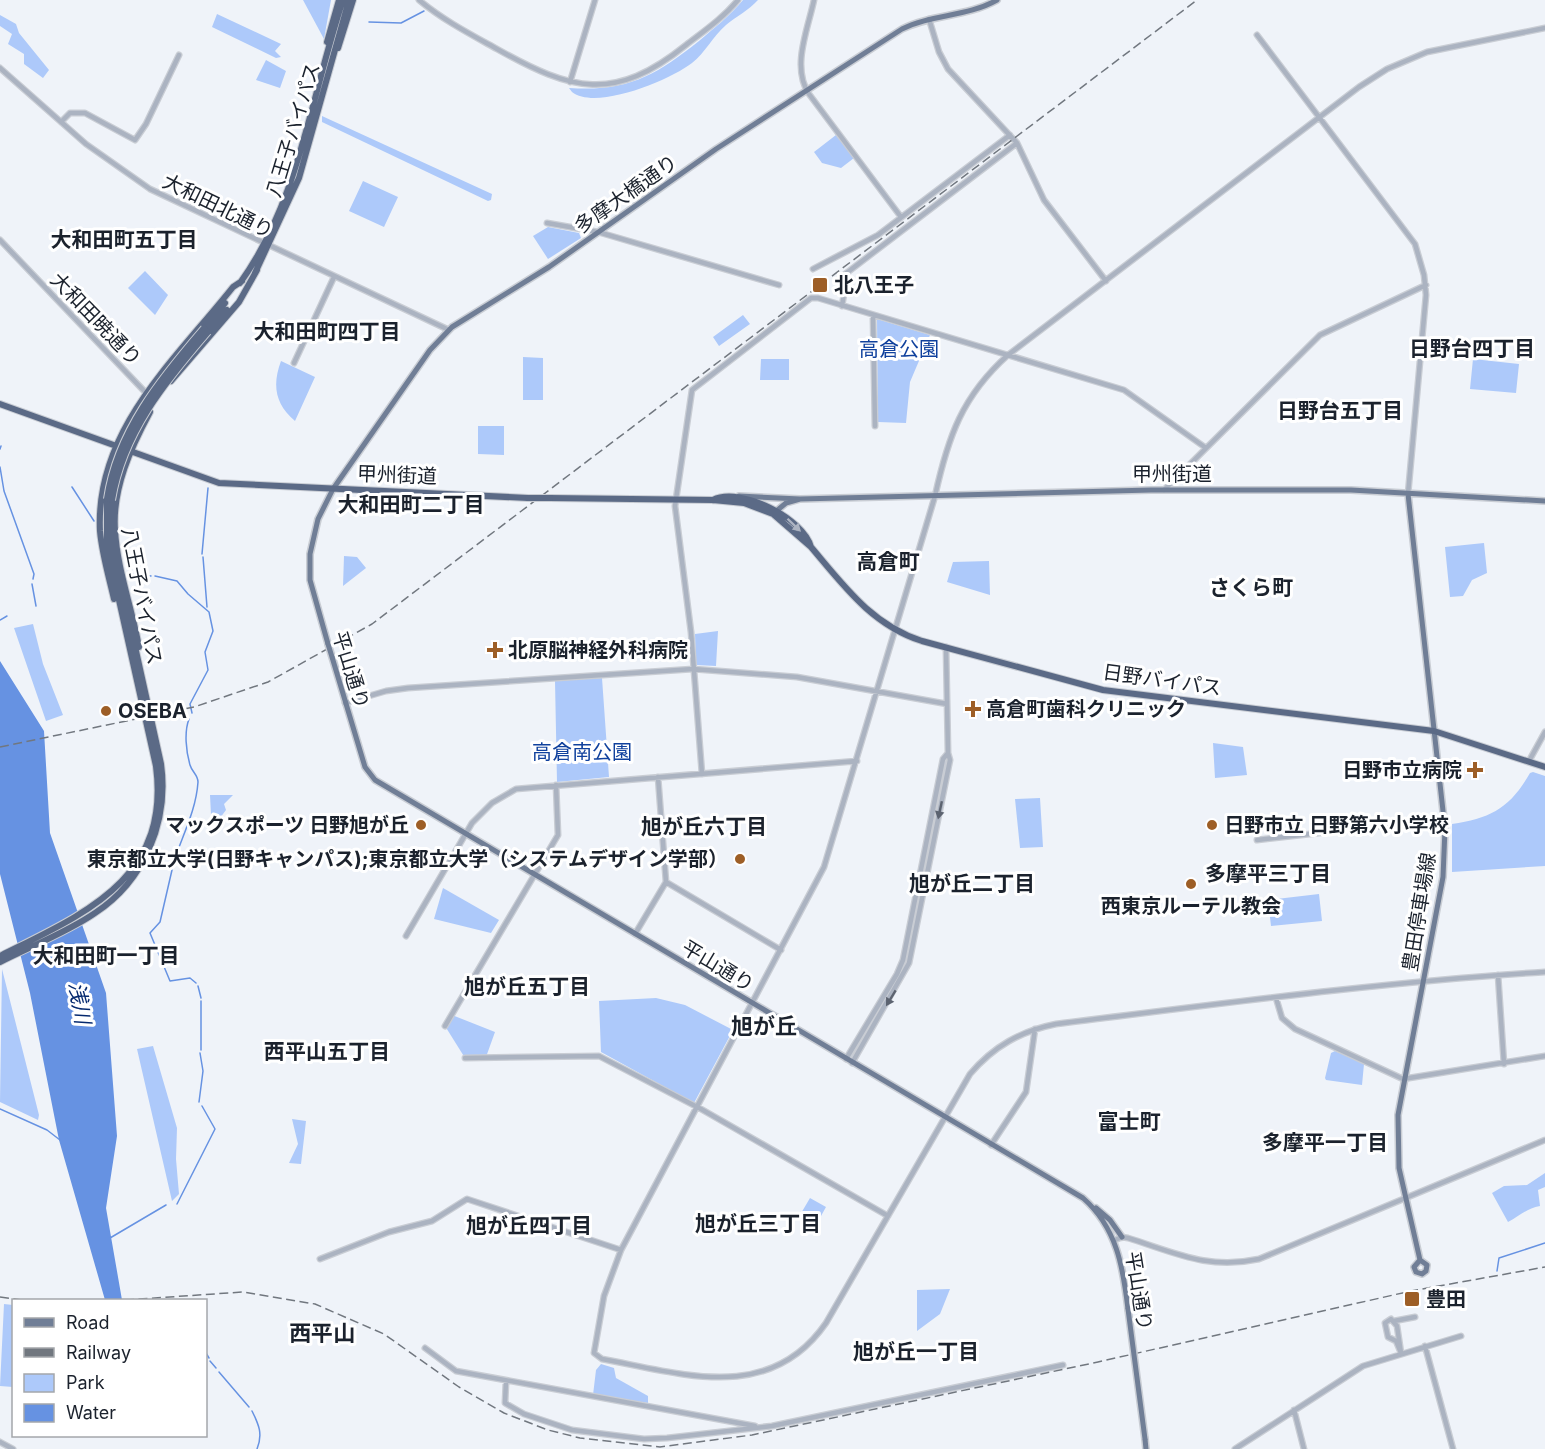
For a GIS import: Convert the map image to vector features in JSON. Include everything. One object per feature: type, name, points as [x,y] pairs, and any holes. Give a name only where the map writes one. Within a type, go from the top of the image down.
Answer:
[{"type":"highway","points":[[322,73],[328,36],[339,0]]},
{"type":"highway","name":"八王子バイパス","points":[[0,962],[84,920],[106,905],[135,874],[161,809],[163,778],[107,546],[109,500],[115,467],[139,412],[158,383],[257,270],[296,167],[343,0]]},
{"type":"highway","name":"八王子バイパス","points":[[206,330],[266,246],[299,178],[349,0]]},
{"type":"highway","points":[[327,80],[353,0]]},
{"type":"highway","points":[[143,696],[136,633],[115,530],[117,494],[131,453],[155,403],[239,302],[257,270]]},
{"type":"highway","points":[[143,696],[130,663],[100,533],[102,498],[117,447],[145,392],[234,287],[242,281]]},
{"type":"highway","name":"甲州街道","points":[[0,404],[219,483],[528,498],[713,500],[744,503],[775,512]]},
{"type":"highway","name":"日野バイパス","points":[[713,500],[722,498],[753,500],[775,512],[804,535],[851,596],[873,616],[896,631],[1103,690],[1434,731],[1545,767]]},
{"type":"highway","name":"八王子バイパス","points":[[0,956],[81,915],[102,901],[131,870],[151,837],[156,809],[157,776],[143,696]]},
{"type":"highway","points":[[163,778],[170,779]]},
{"type":"main road","name":"多摩大橋通り","points":[[333,489],[430,350],[449,330],[549,267],[716,149],[902,29],[929,19],[971,12],[997,0]]},
{"type":"main road","name":"平山通り","points":[[333,489],[315,528],[309,570],[311,589],[369,774],[465,834],[991,1146],[1076,1193],[1092,1206],[1115,1240],[1128,1309],[1146,1449]]},
{"type":"main road","name":"甲州街道","points":[[775,512],[786,503],[800,499],[1164,490],[1351,490],[1545,501]]},
{"type":"main road","name":"豊田停車場線","points":[[1408,494],[1444,819],[1443,877],[1403,1079],[1397,1136],[1399,1168],[1420,1260]]},
{"type":"main road","name":"甲州街道","points":[[722,498],[796,497],[800,499]]},
{"type":"main road","points":[[1092,1206],[1110,1220],[1122,1237]]},
{"type":"street","points":[[419,0],[445,19],[519,62],[549,76],[570,82],[608,84],[646,74],[712,25],[738,0]]},
{"type":"street","points":[[570,82],[595,0]]},
{"type":"street","points":[[814,0],[800,62],[800,72],[806,90],[901,217]]},
{"type":"street","points":[[929,19],[939,52],[948,69],[1017,143],[1044,200],[1106,280]]},
{"type":"street","points":[[1545,28],[1440,48],[1407,59],[1359,87],[1008,355],[982,381],[959,416],[949,440],[896,631],[824,867],[621,1250],[604,1296],[593,1350],[596,1356],[712,1378],[745,1377],[779,1366],[812,1341],[826,1323],[970,1074],[984,1058],[1002,1044],[1035,1029],[1422,980],[1545,972]]},
{"type":"street","points":[[1257,35],[1415,244],[1426,285],[1408,494]]},
{"type":"street","points":[[61,122],[70,113],[82,112],[135,140],[146,124],[179,55]]},
{"type":"street","name":"大和田北通り","points":[[0,68],[109,162],[150,189],[266,246],[449,330]]},
{"type":"street","points":[[813,269],[838,254],[861,246],[1010,135]]},
{"type":"street","points":[[842,306],[844,294],[840,278],[1017,143]]},
{"type":"street","points":[[547,223],[598,232],[779,285]]},
{"type":"street","name":"大和田暁通り","points":[[0,240],[155,403]]},
{"type":"street","points":[[294,363],[334,277]]},
{"type":"street","points":[[1164,490],[1320,335],[1426,285]]},
{"type":"street","points":[[702,774],[675,500],[692,390],[811,298],[818,298],[1124,390],[1206,448]]},
{"type":"street","points":[[873,315],[875,426]]},
{"type":"street","points":[[852,1063],[909,963],[950,760],[946,647]]},
{"type":"street","points":[[345,703],[386,691],[408,688],[693,669],[797,677],[947,704]]},
{"type":"street","points":[[1529,761],[1545,732]]},
{"type":"street","points":[[846,1059],[903,960],[943,759],[948,753]]},
{"type":"street","points":[[406,936],[465,834],[480,813],[504,796],[527,786],[857,761]]},
{"type":"street","points":[[635,934],[666,882],[658,777]]},
{"type":"street","points":[[445,1026],[558,835],[556,785]]},
{"type":"street","points":[[1257,840],[1444,819]]},
{"type":"street","points":[[666,882],[781,950]]},
{"type":"street","points":[[1498,975],[1504,1064]]},
{"type":"street","points":[[1276,998],[1282,1018],[1295,1029],[1403,1079],[1545,1056]]},
{"type":"street","points":[[991,1146],[1026,1092],[1035,1029]]},
{"type":"street","points":[[465,1058],[598,1056],[697,1107],[888,1216]]},
{"type":"street","points":[[1115,1240],[1122,1237],[1209,1263],[1239,1264],[1259,1259],[1545,1140]]},
{"type":"street","points":[[320,1259],[389,1232],[432,1221],[467,1199],[621,1250]]},
{"type":"street","points":[[1401,1353],[1396,1341],[1388,1337],[1385,1326],[1387,1320],[1415,1317]]},
{"type":"street","points":[[1394,1321],[1402,1344],[1401,1353]]},
{"type":"street","points":[[1235,1449],[1363,1366],[1461,1336]]},
{"type":"street","points":[[1425,1346],[1453,1449]]},
{"type":"street","points":[[425,1348],[456,1371],[758,1427]]},
{"type":"street","points":[[506,1381],[504,1398],[510,1407],[550,1423],[585,1432],[644,1439],[781,1424],[1063,1365]]},
{"type":"street","points":[[1294,1410],[1304,1449]]},
{"type":"street","points":[[0,1442],[10,1449]]},
{"type":"green space","points":[[303,0],[331,0],[324,39]]},
{"type":"green space","points":[[743,0],[758,0],[721,29],[701,54],[682,70],[651,85],[615,96],[583,97],[569,88],[589,89],[624,84],[654,72],[699,41]]},
{"type":"green space","points":[[217,14],[281,44],[275,51],[281,57],[276,58],[212,27]]},
{"type":"green space","points":[[0,15],[16,24],[19,33],[49,70],[43,78],[24,64],[24,54],[8,44],[12,34],[0,26]]},
{"type":"green space","points":[[266,60],[286,71],[280,88],[256,80]]},
{"type":"green space","points":[[322,116],[492,194],[491,200],[488,201],[322,122]]},
{"type":"green space","points":[[836,135],[854,158],[841,168],[822,163],[814,152]]},
{"type":"green space","points":[[363,181],[398,197],[384,227],[349,211]]},
{"type":"green space","points":[[548,227],[579,233],[581,238],[548,259],[533,236]]},
{"type":"green space","points":[[145,271],[168,295],[155,315],[128,288]]},
{"type":"green space","points":[[743,315],[750,324],[719,346],[713,337]]},
{"type":"green space","name":"高倉公園","points":[[877,319],[930,335],[910,382],[906,423],[878,422]]},
{"type":"green space","points":[[523,357],[543,358],[543,400],[523,400]]},
{"type":"green space","points":[[761,359],[789,359],[789,380],[760,380]]},
{"type":"green space","points":[[1473,359],[1519,364],[1516,393],[1470,389]]},
{"type":"green space","points":[[281,361],[315,377],[295,421],[283,408],[277,394],[276,386]]},
{"type":"green space","points":[[478,426],[504,426],[504,455],[478,454]]},
{"type":"green space","points":[[1484,543],[1487,573],[1472,580],[1463,596],[1450,597],[1445,547]]},
{"type":"green space","points":[[344,556],[357,557],[366,568],[343,586]]},
{"type":"green space","points":[[989,561],[990,595],[947,582],[953,562]]},
{"type":"green space","points":[[33,624],[43,664],[63,715],[46,721],[14,628]]},
{"type":"green space","points":[[718,631],[716,666],[696,665],[695,634]]},
{"type":"green space","name":"高倉南公園","points":[[602,678],[609,777],[557,782],[555,681]]},
{"type":"green space","points":[[1213,743],[1243,747],[1247,775],[1215,778]]},
{"type":"green space","points":[[948,753],[950,760],[909,963],[852,1063],[846,1059],[903,960],[943,759]]},
{"type":"green space","points":[[1533,772],[1545,776],[1545,866],[1452,872],[1452,824],[1466,822],[1498,809],[1515,795]]},
{"type":"green space","points":[[210,795],[233,795],[224,804],[226,810],[217,822],[211,815]]},
{"type":"green space","points":[[1040,798],[1043,847],[1020,848],[1015,799]]},
{"type":"green space","points":[[443,888],[499,920],[491,933],[434,919]]},
{"type":"green space","points":[[1319,894],[1322,921],[1271,926],[1268,900]]},
{"type":"green space","points":[[2,969],[39,1115],[38,1120],[0,1102]]},
{"type":"green space","points":[[656,998],[685,1005],[733,1030],[694,1103],[601,1052],[599,1001]]},
{"type":"green space","points":[[452,1015],[495,1032],[486,1057],[465,1058],[445,1026]]},
{"type":"green space","points":[[153,1046],[177,1128],[176,1159],[179,1194],[172,1201],[137,1049]]},
{"type":"green space","points":[[1335,1051],[1364,1064],[1362,1085],[1326,1080],[1331,1053]]},
{"type":"green space","points":[[292,1119],[306,1121],[301,1164],[289,1163],[298,1144]]},
{"type":"green space","points":[[1545,1173],[1545,1187],[1538,1190],[1540,1206],[1527,1210],[1508,1222],[1492,1193],[1504,1186],[1527,1185]]},
{"type":"green space","points":[[810,1198],[826,1207],[816,1225],[800,1215]]},
{"type":"green space","points":[[950,1289],[940,1314],[917,1331],[917,1290]]},
{"type":"green space","points":[[4,1304],[12,1305],[12,1387],[0,1386]]},
{"type":"green space","points":[[601,1364],[614,1368],[616,1378],[648,1396],[648,1403],[593,1395],[596,1370]]},
{"type":"water","name":"浅川","points":[[0,661],[44,731],[50,833],[106,993],[117,1136],[106,1208],[122,1299],[105,1299],[59,1140],[30,993],[0,874]]},
{"type":"waterway","points":[[369,22],[401,23],[424,11]]},
{"type":"waterway","points":[[0,467],[4,491],[34,574],[33,579]]},
{"type":"waterway","points":[[72,487],[94,521]]},
{"type":"waterway","points":[[202,554],[208,488]]},
{"type":"waterway","points":[[203,557],[207,607]]},
{"type":"waterway","points":[[128,573],[151,576]]},
{"type":"waterway","points":[[155,576],[177,581],[209,612],[213,631],[205,652],[208,670],[190,704],[192,713]]},
{"type":"waterway","points":[[32,584],[36,606]]},
{"type":"waterway","points":[[0,620],[7,616]]},
{"type":"waterway","points":[[172,867],[197,793],[197,777],[187,754],[186,736],[189,719]]},
{"type":"waterway","points":[[172,870],[160,922],[150,933],[170,981],[190,978],[196,983]]},
{"type":"waterway","points":[[198,986],[201,998]]},
{"type":"waterway","points":[[201,1001],[201,1050]]},
{"type":"waterway","points":[[199,1102],[203,1071],[200,1053]]},
{"type":"waterway","points":[[177,1204],[215,1129],[202,1106]]},
{"type":"waterway","points":[[0,1109],[47,1130],[60,1140]]},
{"type":"waterway","points":[[110,1238],[166,1205]]},
{"type":"waterway","points":[[1497,1271],[1499,1258],[1545,1243]]},
{"type":"waterway","points":[[210,1361],[216,1368]]},
{"type":"waterway","points":[[219,1372],[249,1407]]},
{"type":"waterway","points":[[252,1411],[259,1430],[260,1439],[257,1449]]},
{"type":"railway","points":[[0,747],[194,707],[268,682],[372,624],[1197,0]]},
{"type":"railway","points":[[140,1299],[243,1292],[315,1304],[384,1334],[459,1387],[504,1413],[548,1430],[580,1438],[660,1447],[752,1435],[1098,1362],[1411,1291],[1545,1267]]},
{"type":"railway","points":[[0,1297],[15,1299]]},
{"type":"place","name":"北八王子","points":[[820,285]]},
{"type":"place","name":"北原脳神経外科病院","points":[[495,650]]},
{"type":"place","name":"高倉町歯科クリニック","points":[[973,709]]},
{"type":"place","name":"OSEBA","points":[[106,711]]},
{"type":"place","name":"日野市立病院","points":[[1475,770]]},
{"type":"place","name":"マックスポーツ 日野旭が丘","points":[[421,825]]},
{"type":"place","name":"日野市立 日野第六小学校","points":[[1212,825]]},
{"type":"place","name":"東京都立大学(日野キャンパス);東京都立大学（システムデザイン学部）","points":[[740,859]]},
{"type":"place","name":"西東京ルーテル教会","points":[[1191,884]]},
{"type":"place","name":"豊田","points":[[1412,1299]]},
{"type":"district","name":"大和田町五丁目","points":[[124,239]]},
{"type":"district","name":"大和田町四丁目","points":[[327,331]]},
{"type":"district","name":"日野台四丁目","points":[[1472,348]]},
{"type":"district","name":"日野台五丁目","points":[[1340,410]]},
{"type":"district","name":"大和田町二丁目","points":[[411,504]]},
{"type":"district","name":"高倉町","points":[[888,561]]},
{"type":"district","name":"さくら町","points":[[1251,587]]},
{"type":"district","name":"旭が丘六丁目","points":[[704,826]]},
{"type":"district","name":"多摩平三丁目","points":[[1268,873]]},
{"type":"district","name":"旭が丘二丁目","points":[[972,883]]},
{"type":"district","name":"大和田町一丁目","points":[[106,955]]},
{"type":"district","name":"旭が丘五丁目","points":[[527,986]]},
{"type":"district","name":"旭が丘","points":[[764,1026]]},
{"type":"district","name":"西平山五丁目","points":[[327,1051]]},
{"type":"district","name":"富士町","points":[[1129,1121]]},
{"type":"district","name":"多摩平一丁目","points":[[1325,1142]]},
{"type":"district","name":"旭が丘三丁目","points":[[758,1223]]},
{"type":"district","name":"旭が丘四丁目","points":[[529,1225]]},
{"type":"district","name":"西平山","points":[[322,1333]]},
{"type":"district","name":"旭が丘一丁目","points":[[916,1351]]}]
